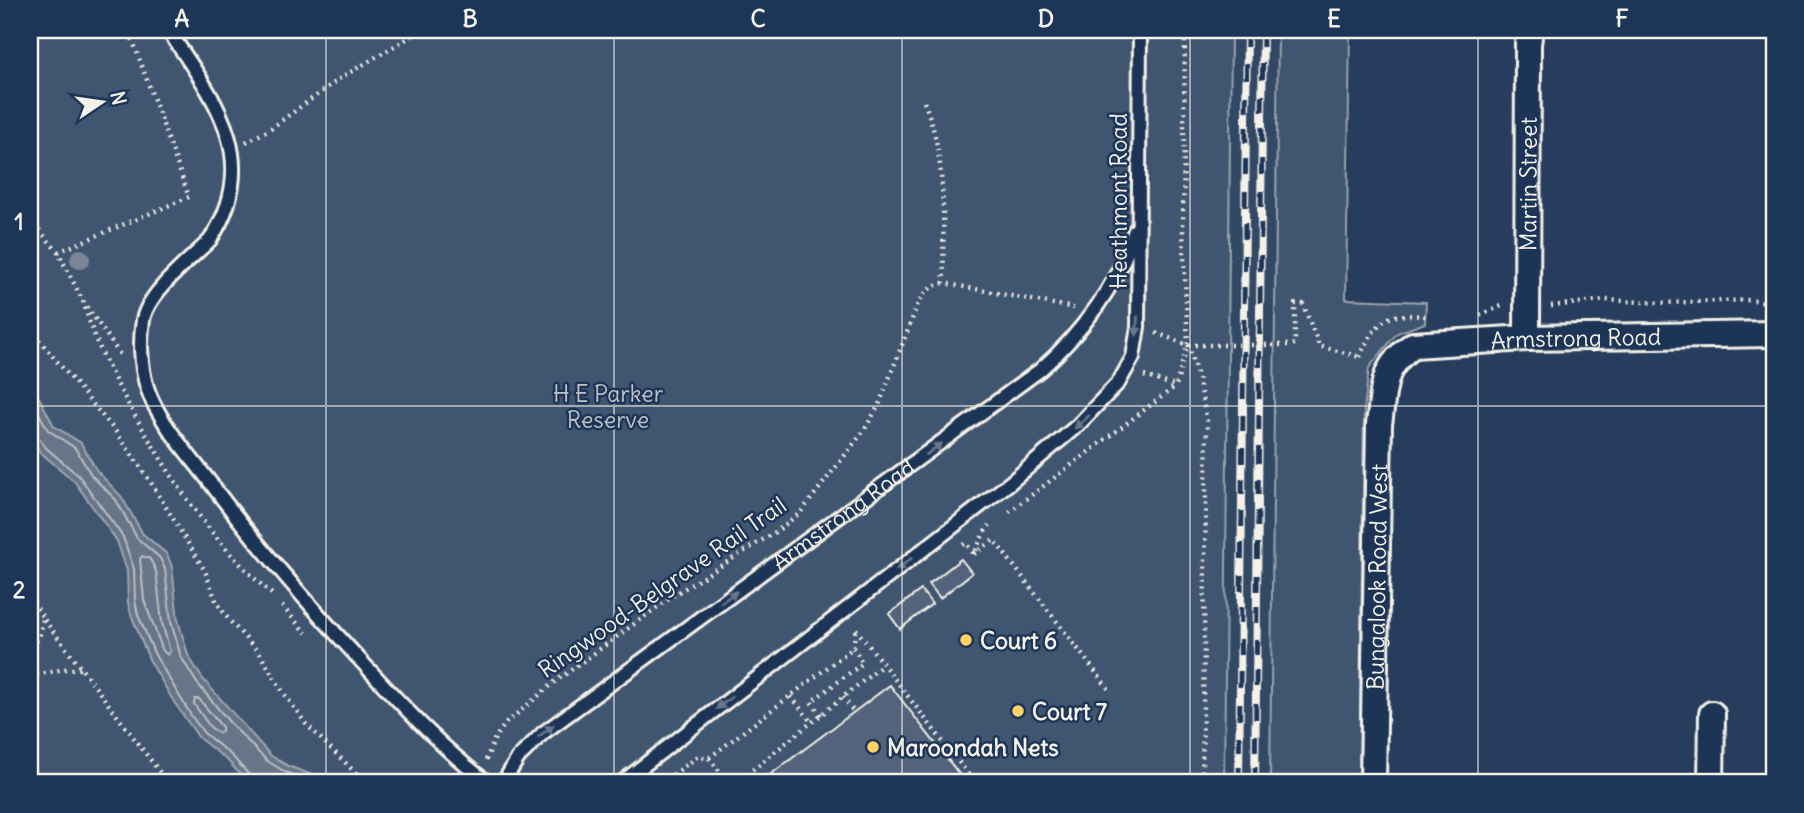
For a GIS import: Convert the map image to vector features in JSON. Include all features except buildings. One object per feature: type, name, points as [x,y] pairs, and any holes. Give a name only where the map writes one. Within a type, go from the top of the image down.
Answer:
[{"type":"street","name":"Martin Street","points":[[1528,338],[1530,30]]},
{"type":"street","name":"Armstrong Road","points":[[1388,369],[1398,356],[1413,345],[1528,338],[1774,334]]},
{"type":"street","name":"Bungalook Road West","points":[[1373,783],[1379,424],[1388,369]]},
{"type":"street","points":[[1711,783],[1712,714]]},
{"type":"lane","points":[[168,30],[213,97],[224,120],[233,149],[234,169],[232,187],[218,227],[210,240],[146,307],[142,355],[145,379],[152,400],[257,544],[300,595],[411,715],[488,783]]},
{"type":"lane","name":"Heathmont Road","points":[[1126,371],[1136,344],[1138,327],[1140,30]]},
{"type":"lane","name":"Armstrong Road","points":[[503,783],[524,750],[543,733],[1040,370],[1069,341],[1091,313],[1123,261],[1131,243],[1139,209]]},
{"type":"lane","points":[[621,783],[1011,482],[1095,410],[1126,371]]},
{"type":"path","points":[[58,252],[189,197],[128,30]]},
{"type":"path","points":[[233,149],[267,131],[341,77],[422,30]]},
{"type":"path","points":[[818,30],[829,36],[833,30]]},
{"type":"path","points":[[1185,30],[1183,232],[1188,345],[1207,421],[1202,783]]},
{"type":"path","points":[[924,102],[932,121],[940,157],[944,283],[1091,313]]},
{"type":"path","points":[[30,219],[58,252],[83,301],[129,367]]},
{"type":"path","name":"Ringwood-Belgrave Rail Trail","points":[[488,756],[495,738],[506,723],[556,681],[674,595],[777,531],[801,512],[863,432],[878,405],[923,295],[930,288],[944,283]]},
{"type":"path","points":[[1138,327],[1188,345],[1292,345],[1295,344],[1296,304],[1303,304],[1319,346],[1360,357],[1388,369]]},
{"type":"path","points":[[30,329],[116,432],[150,481],[205,571],[217,603],[229,620],[260,654],[306,724],[366,783]]},
{"type":"path","points":[[1007,512],[1175,386],[1188,345]]},
{"type":"path","points":[[1126,371],[1175,386]]},
{"type":"path","points":[[974,554],[984,533],[998,519]]},
{"type":"path","points":[[974,554],[994,540],[1111,692]]},
{"type":"path","points":[[955,551],[966,543],[974,554]]},
{"type":"path","points":[[30,596],[43,618],[168,783]]},
{"type":"path","points":[[30,654],[40,634],[43,618]]},
{"type":"path","points":[[821,715],[811,702],[863,663],[853,648],[855,628],[866,620]]},
{"type":"path","points":[[855,628],[975,783]]},
{"type":"path","points":[[662,783],[697,757],[709,758],[853,648]]},
{"type":"path","points":[[736,783],[883,665]]},
{"type":"path","points":[[30,676],[65,669],[81,669]]},
{"type":"path","points":[[791,696],[812,723]]},
{"type":"path","points":[[843,697],[854,712]]},
{"type":"path","points":[[709,758],[729,783]]},
{"type":"shaded area","points":[[1231,30],[1278,30],[1270,783],[1224,783]]},
{"type":"green space","name":"H E Parker Reserve","points":[[30,30],[1231,30],[1224,783],[39,783],[30,742]]},
{"type":"green space","points":[[1278,30],[1350,30],[1346,299],[1426,302],[1425,323],[1397,333],[1369,368],[1364,410],[1359,783],[1270,783]]},
{"type":"water","points":[[30,385],[54,426],[81,443],[97,471],[121,496],[143,534],[167,554],[172,567],[178,620],[188,655],[202,678],[270,755],[288,766],[334,783],[248,783],[228,761],[199,738],[149,659],[128,603],[127,571],[117,541],[74,481],[40,452],[30,437]]},
{"type":"railway","points":[[1239,783],[1247,30]]},
{"type":"railway","points":[[1255,783],[1263,30]]},
{"type":"place","name":"Court 6","points":[[966,640]]},
{"type":"place","name":"Court 7","points":[[1018,711]]},
{"type":"place","name":"Maroondah Nets","points":[[873,747]]}]
